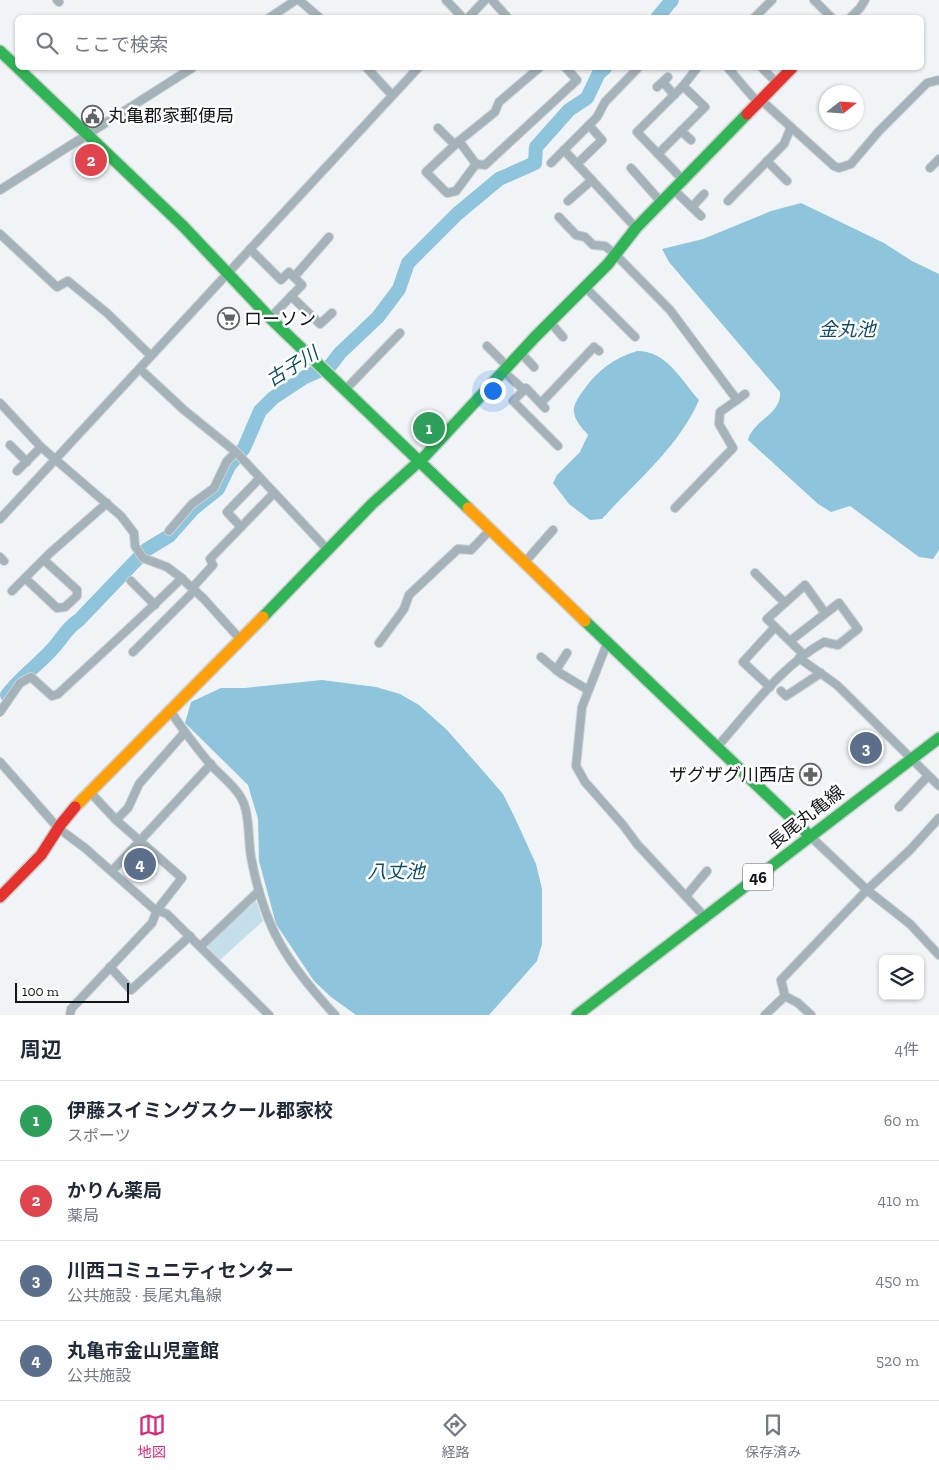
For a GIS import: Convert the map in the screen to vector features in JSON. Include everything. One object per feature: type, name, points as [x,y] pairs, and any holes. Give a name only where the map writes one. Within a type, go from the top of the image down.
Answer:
[{"type":"street","points":[[274,15],[298,0],[316,15]]},
{"type":"street","points":[[446,0],[460,15]]},
{"type":"street","points":[[471,15],[485,0]]},
{"type":"street","points":[[492,0],[505,15]]},
{"type":"street","points":[[757,15],[772,0]]},
{"type":"street","points":[[814,0],[829,15]]},
{"type":"street","points":[[853,15],[865,0]]},
{"type":"street","points":[[0,51],[15,65]]},
{"type":"street","points":[[20,70],[183,226],[270,318],[324,370],[810,836],[867,890],[910,924],[939,955]]},
{"type":"street","points":[[0,190],[189,70]]},
{"type":"street","points":[[369,70],[391,94]]},
{"type":"street","points":[[0,519],[391,94],[416,70]]},
{"type":"street","points":[[476,164],[456,191],[447,193],[426,172],[457,143],[495,112],[500,102],[537,70]]},
{"type":"street","points":[[438,128],[457,143],[476,164],[485,165],[577,80],[568,70]]},
{"type":"street","points":[[551,163],[589,125],[618,86],[636,70]]},
{"type":"street","points":[[684,181],[637,132],[683,86],[695,70]]},
{"type":"street","points":[[730,70],[760,101],[834,166],[845,167],[858,157],[879,131],[927,83],[939,80]]},
{"type":"street","points":[[764,70],[777,83]]},
{"type":"street","points":[[0,897],[41,856],[58,828],[89,791],[171,712],[240,639],[277,604],[327,549],[419,460],[520,352],[585,288],[636,228],[684,181],[790,70]]},
{"type":"street","points":[[663,82],[674,95]]},
{"type":"street","points":[[658,154],[705,107],[683,86]]},
{"type":"street","points":[[577,164],[602,140],[589,125]]},
{"type":"street","points":[[728,201],[784,144],[791,127]]},
{"type":"street","points":[[681,131],[691,140]]},
{"type":"street","points":[[564,150],[636,228]]},
{"type":"street","points":[[930,168],[939,159]]},
{"type":"street","points":[[767,161],[787,181]]},
{"type":"street","points":[[630,169],[661,202]]},
{"type":"street","points":[[568,201],[592,180]]},
{"type":"street","points":[[674,190],[701,216]]},
{"type":"street","points":[[692,207],[704,194]]},
{"type":"street","points":[[559,217],[576,235],[586,237],[593,245],[605,246],[615,254],[670,310],[737,400]]},
{"type":"street","points":[[0,234],[57,287],[68,281],[79,289],[151,356]]},
{"type":"street","points":[[294,277],[329,237]]},
{"type":"street","points":[[250,249],[281,280],[289,272],[302,285],[270,318]]},
{"type":"street","points":[[585,288],[635,337]]},
{"type":"street","points":[[291,296],[320,324],[332,313]]},
{"type":"street","points":[[550,322],[563,337]]},
{"type":"street","points":[[346,390],[400,333]]},
{"type":"street","points":[[487,346],[524,390],[526,388],[543,406],[594,347],[600,351]]},
{"type":"street","points":[[520,352],[534,367]]},
{"type":"street","points":[[140,369],[184,410],[239,455],[273,494],[327,549]]},
{"type":"street","points":[[524,390],[513,401],[558,446]]},
{"type":"street","points":[[676,508],[733,448],[723,436],[718,424],[720,412],[745,394]]},
{"type":"street","points":[[0,403],[41,447],[121,516],[134,533],[135,546],[141,556],[167,567],[182,578],[240,639]]},
{"type":"street","points":[[10,445],[26,462]]},
{"type":"street","points":[[17,471],[41,447]]},
{"type":"street","points":[[169,531],[192,504],[214,488],[227,461],[239,455]]},
{"type":"street","points":[[241,526],[227,512],[260,479]]},
{"type":"street","points":[[133,652],[194,589],[213,565],[210,558],[273,494]]},
{"type":"street","points":[[12,591],[107,503]]},
{"type":"street","points":[[378,643],[404,609],[409,595],[458,549],[471,550],[491,529]]},
{"type":"street","points":[[525,562],[553,530]]},
{"type":"street","points":[[26,579],[57,608],[65,607],[77,596],[77,590],[44,560]]},
{"type":"street","points":[[755,573],[785,602]]},
{"type":"street","points":[[0,712],[20,683],[31,677],[52,696],[58,694],[182,578]]},
{"type":"street","points":[[132,581],[154,605]]},
{"type":"street","points":[[825,613],[805,585],[766,619],[790,641],[801,656],[837,685],[939,786]]},
{"type":"street","points":[[717,747],[770,687],[801,656],[824,642],[838,645],[858,629],[839,603],[790,641]]},
{"type":"street","points":[[770,687],[743,662],[775,627]]},
{"type":"street","points":[[608,641],[582,707],[576,760],[579,773],[637,844],[705,917]]},
{"type":"street","points":[[556,670],[567,652]]},
{"type":"street","points":[[541,657],[556,670],[588,690]]},
{"type":"street","points":[[782,691],[786,696],[821,673]]},
{"type":"street","points":[[171,712],[185,732],[244,803],[251,856],[259,891],[272,930],[288,959],[306,984],[335,1015]]},
{"type":"street","points":[[116,820],[128,808],[143,778],[185,732]]},
{"type":"street","name":"長尾丸亀線","points":[[577,1015],[939,738]]},
{"type":"street","points":[[0,762],[58,828],[157,910],[167,914],[269,1015]]},
{"type":"street","points":[[112,871],[211,764]]},
{"type":"street","points":[[900,807],[928,776]]},
{"type":"street","points":[[70,1015],[71,1009],[152,923],[157,910],[182,878],[116,820],[89,791]]},
{"type":"street","points":[[785,996],[782,980],[867,890],[910,850],[939,818]]},
{"type":"street","points":[[686,896],[707,871]]},
{"type":"street","points":[[201,946],[259,891]]},
{"type":"street","points":[[110,967],[131,990],[190,936]]},
{"type":"street","points":[[765,1015],[785,996]]},
{"type":"street","points":[[785,996],[798,1003],[811,1015]]},
{"type":"shaded area","points":[[256,901],[263,921],[220,960],[208,947],[208,943]]},
{"type":"water","name":"金丸池","points":[[801,203],[884,243],[912,261],[939,274],[939,550],[933,559],[919,557],[850,506],[831,512],[818,504],[748,440],[755,427],[777,406],[780,392],[669,262],[662,249],[703,239],[771,211]]},
{"type":"water","points":[[637,351],[648,352],[665,361],[699,400],[680,434],[668,449],[602,519],[590,520],[569,504],[553,483],[557,475],[580,452],[588,435],[576,418],[574,406],[588,384],[606,366],[620,357]]},
{"type":"water","name":"八丈池","points":[[322,680],[376,687],[400,694],[419,705],[447,730],[503,794],[514,816],[536,864],[542,889],[542,944],[537,961],[489,1015],[356,1015],[331,997],[314,981],[276,924],[259,861],[258,819],[248,785],[185,723],[191,702],[221,688],[245,688]]},
{"type":"waterway","name":"古子川","points":[[660,15],[672,0]]},
{"type":"waterway","name":"古子川","points":[[7,695],[50,652],[69,628],[146,550],[169,536],[193,509],[218,489],[229,466],[244,448],[260,411],[273,398],[305,377],[330,366],[340,353],[378,317],[399,289],[408,263],[457,214],[499,179],[535,163],[536,147],[569,110],[587,98],[599,73],[603,70]]},
{"type":"traffic: fast","points":[[0,51],[15,65]]},
{"type":"traffic: fast","points":[[20,70],[183,226],[270,318],[468,508]]},
{"type":"traffic: fast","points":[[263,617],[372,504],[425,456],[535,337],[608,264],[636,228],[747,114]]},
{"type":"traffic: fast","points":[[585,621],[810,836]]},
{"type":"traffic: fast","points":[[577,1015],[939,738]]},
{"type":"traffic: slow","points":[[468,508],[585,621]]},
{"type":"traffic: slow","points":[[75,807],[263,617]]},
{"type":"traffic: jam","points":[[747,114],[790,70]]},
{"type":"traffic: jam","points":[[0,897],[41,855],[61,824],[75,807]]},
{"type":"place","name":"丸亀郡家郵便局","points":[[92,116]]},
{"type":"place","name":"かりん薬局","points":[[91,160]]},
{"type":"place","name":"ローソン","points":[[228,319]]},
{"type":"place","name":"伊藤スイミングスクール郡家校","points":[[429,428]]},
{"type":"place","name":"川西コミュニティセンター","points":[[866,748]]},
{"type":"place","name":"ザグザグ川西店","points":[[811,775]]},
{"type":"place","name":"丸亀市金山児童館","points":[[140,864]]}]
